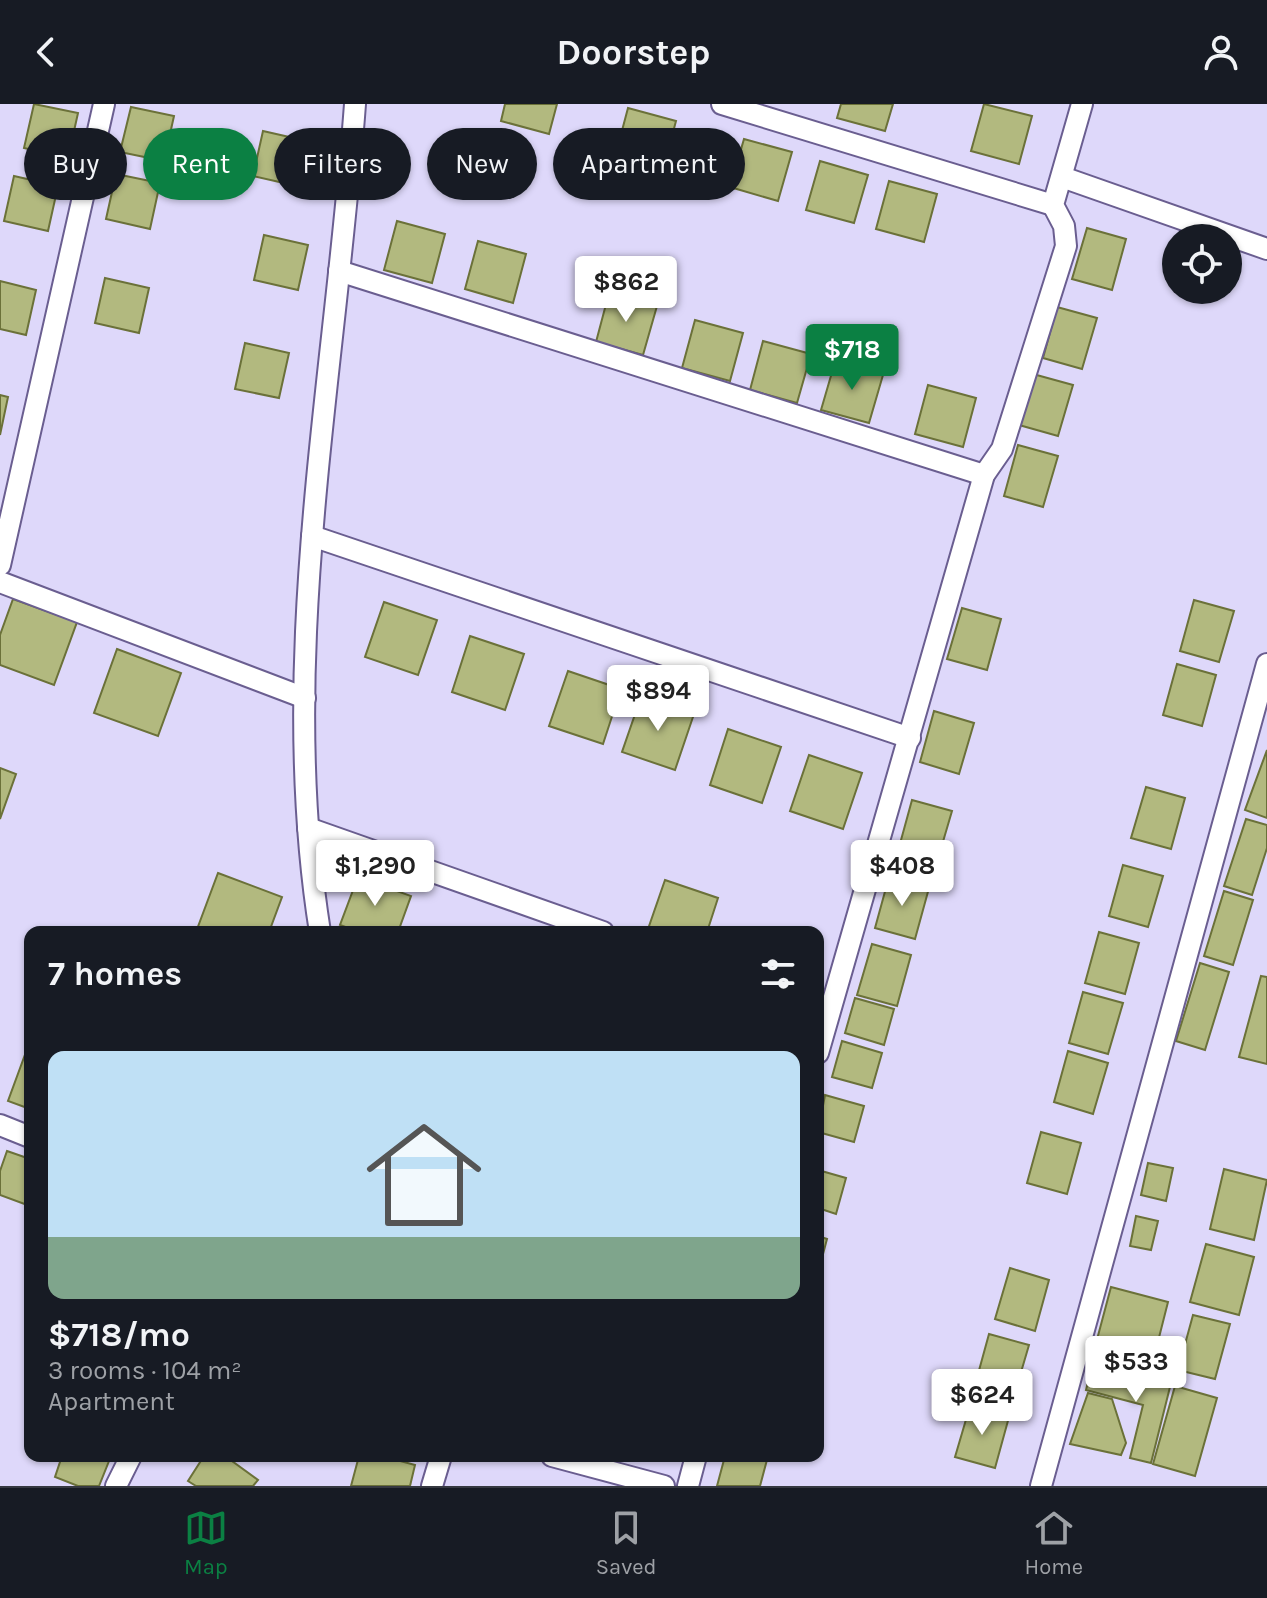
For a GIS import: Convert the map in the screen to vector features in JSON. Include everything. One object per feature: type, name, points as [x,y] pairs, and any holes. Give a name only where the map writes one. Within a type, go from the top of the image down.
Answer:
[{"type":"street","points":[[0,565],[104,104]]},
{"type":"street","points":[[319,926],[309,866],[305,698],[312,536],[355,104]]},
{"type":"street","points":[[722,104],[1053,205],[1064,226],[1066,246],[1002,449],[984,475],[910,738],[824,1010]]},
{"type":"street","points":[[1053,205],[1082,104]]},
{"type":"street","points":[[1062,177],[1267,249]]},
{"type":"street","points":[[339,271],[984,475]]},
{"type":"street","points":[[312,536],[910,738]]},
{"type":"street","points":[[0,582],[305,698]]},
{"type":"street","points":[[1041,1486],[1267,664]]},
{"type":"street","points":[[308,828],[586,926]]},
{"type":"street","points":[[0,1125],[24,1135]]},
{"type":"street","points":[[116,1486],[128,1462]]},
{"type":"street","points":[[432,1486],[439,1462]]},
{"type":"street","points":[[574,1462],[664,1486]]},
{"type":"street","points":[[688,1486],[694,1462]]},
{"type":"building","points":[[34,104],[78,113],[75,128],[29,128]]},
{"type":"building","points":[[505,104],[557,104],[549,134],[537,131],[537,128],[501,121]]},
{"type":"building","points":[[841,104],[893,104],[885,131],[837,118]]},
{"type":"building","points":[[984,104],[1032,116],[1019,164],[971,151]]},
{"type":"building","points":[[131,107],[174,116],[171,128],[143,128],[143,157],[127,153],[126,128]]},
{"type":"building","points":[[628,108],[676,121],[674,128],[623,128]]},
{"type":"building","points":[[263,131],[274,134],[274,181],[258,177],[258,154]]},
{"type":"building","points":[[745,139],[792,152],[778,201],[745,191]]},
{"type":"building","points":[[820,161],[868,175],[854,223],[806,210]]},
{"type":"building","points":[[14,176],[24,178],[24,200],[55,200],[48,231],[4,221]]},
{"type":"building","points":[[127,176],[143,180],[143,200],[156,200],[150,229],[106,219],[110,200],[127,200]]},
{"type":"building","points":[[889,181],[937,194],[924,242],[876,229]]},
{"type":"building","points":[[397,221],[445,234],[432,283],[384,270]]},
{"type":"building","points":[[1087,228],[1126,239],[1112,290],[1072,279]]},
{"type":"building","points":[[264,235],[308,245],[298,290],[254,280]]},
{"type":"building","points":[[478,241],[526,254],[513,303],[465,289]]},
{"type":"building","points":[[105,278],[149,288],[139,333],[95,323]]},
{"type":"building","points":[[0,281],[36,290],[26,335],[0,329]]},
{"type":"building","points":[[609,293],[657,306],[643,355],[596,342]]},
{"type":"building","points":[[1057,307],[1097,318],[1082,369],[1043,358]]},
{"type":"building","points":[[695,320],[743,333],[730,381],[682,368]]},
{"type":"building","points":[[763,341],[811,354],[797,403],[750,390]]},
{"type":"building","points":[[245,343],[289,353],[279,398],[235,389]]},
{"type":"building","points":[[835,362],[883,375],[869,423],[821,410]]},
{"type":"building","points":[[1033,374],[1073,385],[1058,436],[1019,425]]},
{"type":"building","points":[[928,385],[976,398],[963,447],[915,434]]},
{"type":"building","points":[[0,395],[8,397],[0,435]]},
{"type":"building","points":[[1018,445],[1058,456],[1043,507],[1004,496]]},
{"type":"building","points":[[13,599],[77,622],[54,685],[0,665],[0,635]]},
{"type":"building","points":[[1194,600],[1234,611],[1219,662],[1180,651]]},
{"type":"building","points":[[384,602],[437,620],[418,675],[365,657]]},
{"type":"building","points":[[962,608],[1001,619],[987,670],[947,659]]},
{"type":"building","points":[[470,636],[524,654],[505,710],[452,692]]},
{"type":"building","points":[[117,649],[181,673],[158,736],[94,713]]},
{"type":"building","points":[[1177,664],[1216,675],[1202,726],[1163,715]]},
{"type":"building","points":[[568,671],[621,689],[603,744],[549,726]]},
{"type":"building","points":[[641,697],[694,714],[675,770],[622,752]]},
{"type":"building","points":[[934,711],[974,723],[959,774],[920,762]]},
{"type":"building","points":[[728,729],[781,747],[762,803],[710,785]]},
{"type":"building","points":[[1267,750],[1267,818],[1245,810]]},
{"type":"building","points":[[809,755],[862,773],[843,829],[790,811]]},
{"type":"building","points":[[0,768],[16,774],[0,819]]},
{"type":"building","points":[[1146,787],[1185,798],[1171,849],[1131,838]]},
{"type":"building","points":[[912,800],[952,811],[937,862],[898,851]]},
{"type":"building","points":[[1246,819],[1267,825],[1267,848],[1252,895],[1224,886]]},
{"type":"building","points":[[1123,865],[1163,876],[1148,927],[1109,916]]},
{"type":"building","points":[[218,873],[282,897],[271,926],[198,926]]},
{"type":"building","points":[[358,877],[411,896],[400,926],[340,925]]},
{"type":"building","points":[[889,877],[929,888],[915,939],[875,928]]},
{"type":"building","points":[[665,880],[718,898],[709,926],[649,926]]},
{"type":"building","points":[[1224,891],[1253,900],[1233,965],[1204,956]]},
{"type":"building","points":[[1099,932],[1139,943],[1125,994],[1085,983]]},
{"type":"building","points":[[872,944],[911,955],[897,1006],[857,995]]},
{"type":"building","points":[[1200,963],[1229,972],[1205,1050],[1176,1041]]},
{"type":"building","points":[[1261,976],[1267,977],[1267,1064],[1239,1057]]},
{"type":"building","points":[[1083,992],[1123,1003],[1108,1054],[1069,1043]]},
{"type":"building","points":[[855,998],[894,1009],[884,1045],[845,1033]]},
{"type":"building","points":[[842,1041],[882,1053],[872,1088],[832,1077]]},
{"type":"building","points":[[1068,1051],[1108,1063],[1093,1114],[1054,1102]]},
{"type":"building","points":[[24,1057],[24,1107],[8,1101]]},
{"type":"building","points":[[825,1095],[864,1106],[854,1142],[824,1134]]},
{"type":"building","points":[[1041,1132],[1081,1143],[1067,1194],[1027,1183]]},
{"type":"building","points":[[7,1151],[24,1157],[24,1204],[0,1195],[0,1171]]},
{"type":"building","points":[[1148,1163],[1173,1168],[1166,1201],[1141,1195]]},
{"type":"building","points":[[1224,1169],[1267,1180],[1254,1240],[1210,1229]]},
{"type":"building","points":[[824,1172],[846,1178],[836,1214],[824,1210]]},
{"type":"building","points":[[1136,1216],[1158,1221],[1151,1250],[1130,1246]]},
{"type":"building","points":[[1206,1244],[1254,1257],[1239,1315],[1190,1302]]},
{"type":"building","points":[[1010,1268],[1049,1280],[1035,1331],[995,1319]]},
{"type":"building","points":[[1111,1287],[1168,1302],[1149,1377],[1091,1362]]},
{"type":"building","points":[[1193,1315],[1230,1324],[1215,1379],[1178,1370]]},
{"type":"building","points":[[989,1334],[1029,1345],[1014,1396],[975,1385]]},
{"type":"building","points":[[1092,1366],[1171,1383],[1151,1463],[1130,1458],[1143,1405],[1086,1390]]},
{"type":"building","points":[[1175,1386],[1217,1398],[1195,1476],[1153,1464]]},
{"type":"building","points":[[1088,1393],[1112,1399],[1126,1443],[1121,1455],[1070,1444]]},
{"type":"building","points":[[970,1406],[1009,1417],[995,1468],[955,1457]]},
{"type":"building","points":[[60,1462],[109,1462],[99,1486],[78,1486],[55,1477]]},
{"type":"building","points":[[200,1462],[233,1462],[258,1480],[253,1486],[196,1486],[188,1481]]},
{"type":"building","points":[[357,1462],[404,1462],[415,1465],[410,1486],[351,1486]]},
{"type":"building","points":[[723,1462],[766,1462],[760,1486],[717,1486]]}]
